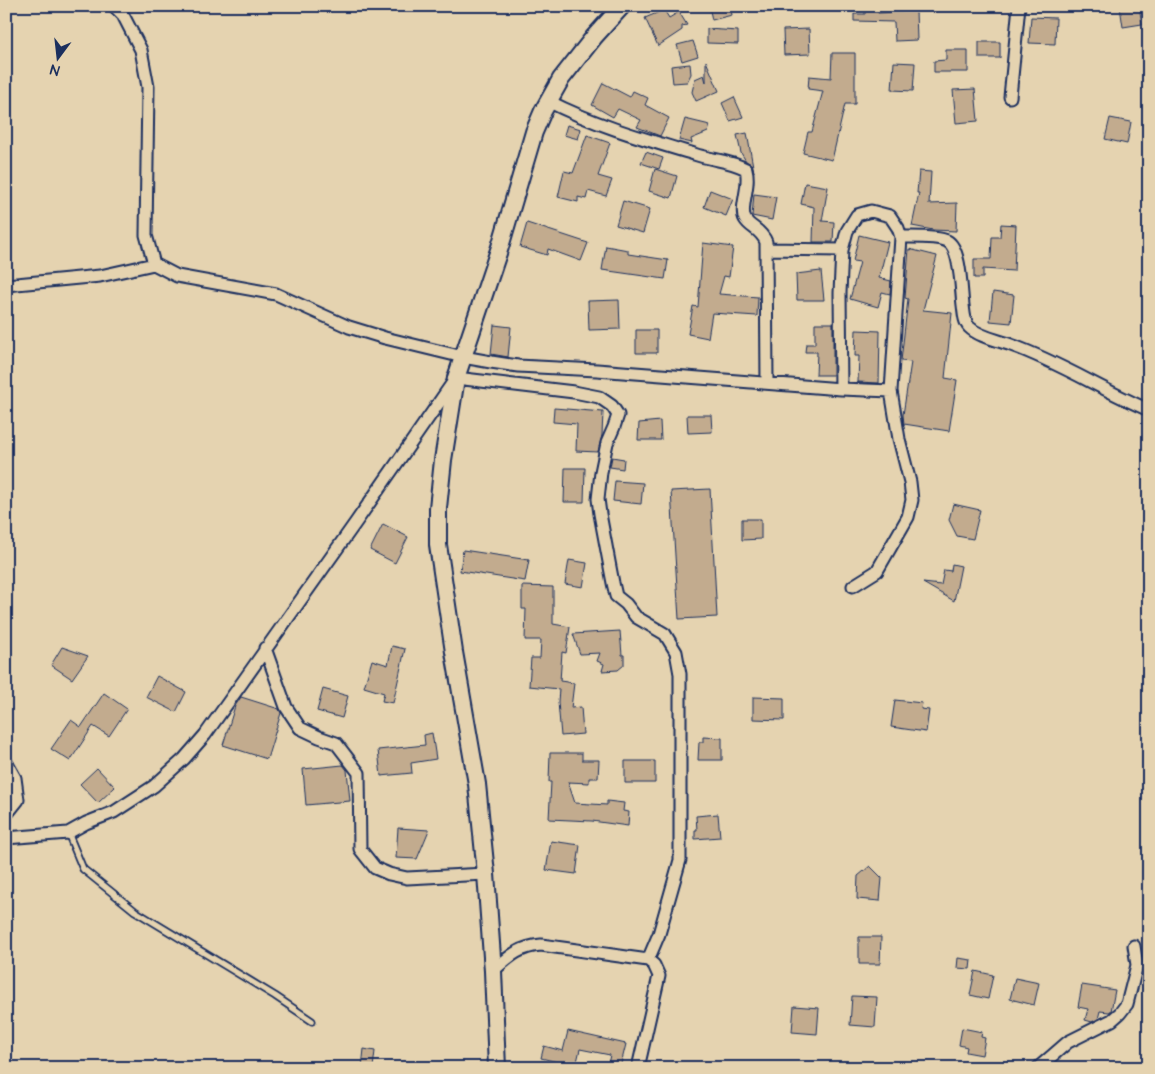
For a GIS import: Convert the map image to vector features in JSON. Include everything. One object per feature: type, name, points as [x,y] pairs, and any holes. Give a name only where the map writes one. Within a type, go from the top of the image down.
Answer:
[{"type":"street","points":[[114,6],[123,15],[141,50],[148,87],[146,235],[154,264]]},
{"type":"street","points":[[497,1068],[493,971],[477,784],[438,545],[438,508],[443,460],[456,378],[500,247],[534,132],[548,101],[561,79],[622,6]]},
{"type":"street","points":[[1010,97],[1019,6]]},
{"type":"street","points":[[548,101],[573,114],[631,135],[705,158],[735,163],[746,169],[748,178],[742,210],[745,220],[760,231],[764,237],[767,249],[767,383]]},
{"type":"street","points":[[841,389],[840,293],[842,250],[847,231],[857,215],[871,211],[890,216],[898,228],[901,237],[891,391],[912,500],[908,517],[877,571],[854,586]]},
{"type":"street","points":[[901,237],[941,239],[948,241],[952,245],[957,254],[964,315],[968,326],[973,330],[1039,355],[1123,399],[1149,410]]},
{"type":"street","points":[[767,249],[842,250]]},
{"type":"street","points":[[6,285],[100,276],[154,264],[177,276],[276,294],[349,327],[463,357],[518,366],[891,391]]},
{"type":"street","points":[[6,838],[68,834],[86,823],[114,812],[154,786],[184,759],[205,735],[456,378]]},
{"type":"street","points":[[456,378],[574,392],[599,398],[612,406],[618,415],[607,443],[598,499],[616,596],[626,604],[636,617],[665,634],[676,652],[680,674],[680,860],[659,934],[648,960]]},
{"type":"street","points":[[266,648],[286,707],[300,728],[336,743],[359,773],[360,849],[375,868],[389,874],[407,878],[486,874]]},
{"type":"street","points":[[6,762],[15,778],[18,800],[6,815]]},
{"type":"street","points":[[493,971],[514,952],[528,946],[540,945],[648,960],[654,965],[659,976],[638,1068]]},
{"type":"street","points":[[1038,1068],[1068,1042],[1112,1020],[1120,1013],[1127,1004],[1137,965],[1134,946]]},
{"type":"lane","points":[[68,834],[83,870],[135,912],[275,996],[312,1021]]},
{"type":"building","points":[[709,6],[730,6],[732,15],[712,20]]},
{"type":"building","points":[[865,6],[878,6],[878,13],[916,11],[917,40],[895,41],[894,22],[854,21],[854,14],[865,14]]},
{"type":"building","points":[[1139,6],[1142,24],[1123,27],[1120,7]]},
{"type":"building","points":[[664,10],[669,18],[679,12],[687,25],[682,26],[682,30],[658,46],[645,18]]},
{"type":"building","points":[[1031,17],[1056,18],[1055,44],[1029,43]]},
{"type":"building","points":[[707,29],[738,31],[738,44],[707,43]]},
{"type":"building","points":[[809,29],[810,54],[784,55],[783,30]]},
{"type":"building","points":[[693,41],[698,56],[682,61],[677,45]]},
{"type":"building","points":[[979,42],[1000,42],[1000,58],[979,58]]},
{"type":"building","points":[[946,50],[968,50],[968,72],[934,72],[934,61],[946,60]]},
{"type":"building","points":[[832,53],[855,53],[855,104],[845,104],[832,160],[803,153],[808,132],[812,132],[823,91],[808,89],[809,76],[831,78]]},
{"type":"building","points":[[706,61],[719,91],[696,101],[692,92],[695,79],[704,75],[706,82]]},
{"type":"building","points":[[894,62],[915,63],[913,91],[892,90]]},
{"type":"building","points":[[690,64],[691,74],[687,82],[673,83],[671,66]]},
{"type":"building","points":[[603,83],[630,97],[633,91],[648,98],[645,105],[669,118],[660,136],[637,127],[641,120],[618,109],[613,117],[592,105]]},
{"type":"building","points":[[975,89],[978,121],[956,123],[953,90]]},
{"type":"building","points":[[734,97],[743,117],[730,121],[722,103]]},
{"type":"building","points":[[1110,118],[1131,122],[1127,144],[1105,139]]},
{"type":"building","points":[[685,119],[710,125],[708,132],[691,139],[692,143],[679,140]]},
{"type":"building","points":[[567,125],[581,129],[578,139],[564,135]]},
{"type":"building","points":[[747,133],[754,172],[752,165],[746,161],[741,153],[737,135]]},
{"type":"building","points":[[587,135],[610,143],[598,176],[612,180],[606,196],[588,191],[586,199],[578,197],[578,202],[558,197],[564,171],[573,173]]},
{"type":"building","points":[[646,152],[663,158],[659,169],[641,163]]},
{"type":"building","points":[[655,169],[677,176],[671,198],[649,191]]},
{"type":"building","points":[[919,171],[931,172],[929,204],[957,203],[956,231],[933,230],[912,226],[919,193],[917,193]]},
{"type":"building","points":[[805,183],[828,187],[822,221],[834,222],[833,242],[813,242],[814,207],[801,204]]},
{"type":"building","points":[[710,190],[733,199],[726,216],[704,207]]},
{"type":"building","points":[[754,194],[776,197],[772,220],[752,216]]},
{"type":"building","points":[[623,201],[650,209],[643,233],[616,225]]},
{"type":"building","points":[[527,223],[588,243],[581,261],[548,249],[547,255],[520,247]]},
{"type":"building","points":[[1001,224],[1016,225],[1014,271],[983,269],[983,278],[974,278],[974,259],[991,259],[992,237],[1000,237]]},
{"type":"building","points":[[859,235],[888,242],[879,278],[891,281],[890,294],[882,292],[878,307],[850,299],[860,262],[853,261]]},
{"type":"building","points":[[703,243],[733,247],[729,277],[724,276],[719,294],[758,297],[757,316],[712,313],[708,338],[688,334],[693,306],[698,307]]},
{"type":"building","points":[[606,246],[628,250],[628,254],[668,260],[665,279],[602,270]]},
{"type":"building","points":[[909,249],[937,256],[923,310],[952,313],[945,378],[957,380],[949,431],[904,424],[903,415],[911,362],[901,361],[908,299],[905,298]]},
{"type":"building","points":[[821,271],[824,300],[797,300],[796,274]]},
{"type":"building","points":[[993,292],[1014,295],[1011,323],[990,321]]},
{"type":"building","points":[[619,300],[620,329],[589,330],[588,301]]},
{"type":"building","points":[[815,323],[833,323],[833,375],[816,375],[817,352],[805,352],[806,344],[815,344]]},
{"type":"building","points":[[494,325],[511,327],[508,357],[491,354]]},
{"type":"building","points":[[636,330],[657,330],[657,353],[636,353]]},
{"type":"building","points":[[856,330],[880,331],[879,383],[858,382],[859,356],[855,356]]},
{"type":"building","points":[[554,408],[603,412],[602,435],[598,452],[576,451],[577,424],[553,422]]},
{"type":"building","points":[[687,415],[711,415],[712,432],[688,433]]},
{"type":"building","points":[[660,421],[661,440],[638,440],[639,423]]},
{"type":"building","points":[[612,457],[624,459],[623,469],[610,467]]},
{"type":"building","points":[[565,468],[585,468],[584,502],[564,502]]},
{"type":"building","points":[[615,481],[643,483],[641,504],[613,501]]},
{"type":"building","points":[[710,489],[717,617],[679,619],[671,491]]},
{"type":"building","points":[[953,504],[980,510],[973,539],[957,536],[949,520]]},
{"type":"building","points":[[742,519],[761,519],[761,539],[742,540]]},
{"type":"building","points":[[383,524],[408,537],[395,563],[370,550]]},
{"type":"building","points":[[463,550],[529,560],[525,581],[460,571]]},
{"type":"building","points":[[569,560],[587,563],[583,587],[565,584]]},
{"type":"building","points":[[952,564],[961,566],[954,601],[923,583],[941,585],[944,570],[951,571]]},
{"type":"building","points":[[522,586],[553,587],[553,624],[570,627],[566,653],[562,652],[560,681],[574,683],[571,708],[581,707],[583,734],[561,736],[558,702],[559,689],[529,686],[531,658],[540,658],[541,640],[525,640],[526,609],[522,609]]},
{"type":"building","points":[[620,631],[624,665],[618,670],[602,671],[604,664],[597,661],[600,653],[580,654],[573,634]]},
{"type":"building","points":[[392,646],[405,649],[393,703],[382,701],[384,693],[364,687],[372,660],[388,665]]},
{"type":"building","points":[[62,647],[88,656],[72,679],[51,665]]},
{"type":"building","points":[[157,676],[186,692],[176,712],[146,697]]},
{"type":"building","points":[[323,689],[348,696],[342,718],[317,711]]},
{"type":"building","points":[[104,693],[127,709],[109,736],[93,726],[70,761],[51,749],[71,720],[81,727]]},
{"type":"building","points":[[241,697],[279,709],[281,713],[267,759],[223,745],[235,706]]},
{"type":"building","points":[[753,697],[784,698],[784,720],[753,719]]},
{"type":"building","points":[[895,700],[922,703],[921,709],[929,710],[926,732],[891,727]]},
{"type":"building","points":[[432,733],[436,759],[411,763],[412,773],[381,776],[378,750],[425,745],[424,735]]},
{"type":"building","points":[[703,737],[722,738],[722,760],[698,760],[699,742],[703,742]]},
{"type":"building","points":[[550,753],[582,753],[582,760],[599,760],[598,778],[589,778],[589,783],[568,782],[575,803],[607,805],[607,801],[624,803],[623,811],[629,812],[628,826],[592,821],[549,819]]},
{"type":"building","points":[[625,761],[655,761],[655,783],[625,783]]},
{"type":"building","points":[[343,765],[347,770],[350,801],[306,805],[303,769]]},
{"type":"building","points":[[97,768],[115,787],[98,803],[80,784]]},
{"type":"building","points":[[718,814],[720,837],[695,839],[695,830],[697,830],[696,816]]},
{"type":"building","points":[[398,828],[429,830],[417,859],[396,858]]},
{"type":"building","points":[[551,841],[580,845],[576,874],[546,870]]},
{"type":"building","points":[[870,866],[882,878],[880,901],[857,899],[858,876]]},
{"type":"building","points":[[859,937],[881,937],[880,964],[859,964]]},
{"type":"building","points":[[958,958],[971,960],[970,969],[957,968]]},
{"type":"building","points":[[975,971],[993,975],[988,999],[970,995]]},
{"type":"building","points":[[1015,978],[1039,983],[1034,1005],[1010,999]]},
{"type":"building","points":[[1082,985],[1115,990],[1111,1011],[1100,1011],[1098,1019],[1092,1022],[1085,1020],[1088,1009],[1078,1007]]},
{"type":"building","points":[[852,996],[877,997],[875,1027],[850,1025]]},
{"type":"building","points":[[794,1006],[819,1008],[817,1034],[792,1032]]},
{"type":"building","points":[[962,1028],[982,1032],[981,1037],[985,1038],[982,1055],[966,1052],[967,1047],[959,1045]]},
{"type":"building","points":[[568,1031],[626,1044],[620,1068],[607,1068],[610,1055],[580,1049],[574,1068],[565,1068],[566,1064],[541,1058],[544,1046],[563,1051]]},
{"type":"building","points":[[364,1049],[375,1051],[373,1068],[362,1068]]}]
